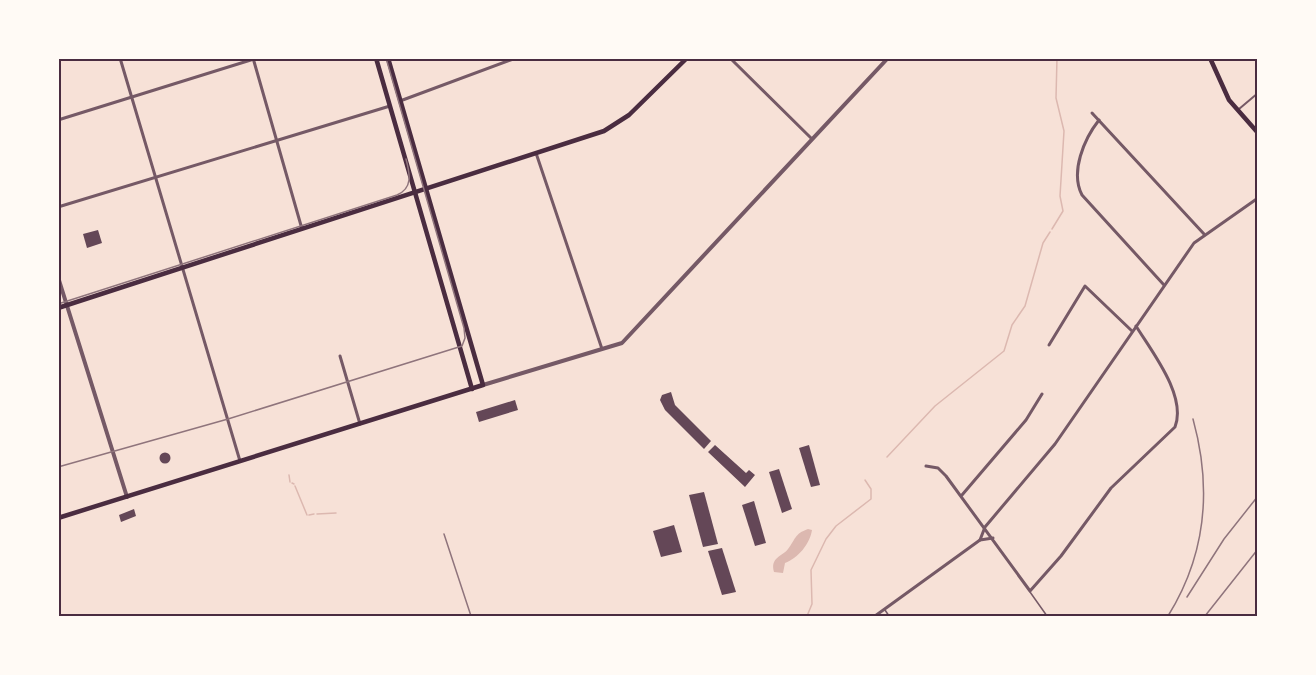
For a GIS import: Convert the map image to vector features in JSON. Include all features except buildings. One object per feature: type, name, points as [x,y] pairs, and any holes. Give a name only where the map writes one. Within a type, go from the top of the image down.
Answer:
[{"type":"main road","points":[[376,58],[472,389]]},
{"type":"main road","points":[[58,518],[483,385],[388,58]]},
{"type":"main road","points":[[58,308],[612,127],[687,58]]},
{"type":"main road","points":[[1210,59],[1223,88],[1237,111],[1257,134]]},
{"type":"street","points":[[120,58],[240,461]]},
{"type":"street","points":[[400,101],[516,58]]},
{"type":"street","points":[[730,58],[812,139]]},
{"type":"street","points":[[483,385],[622,343],[888,58]]},
{"type":"street","points":[[58,120],[254,59],[302,229]]},
{"type":"street","points":[[1237,111],[1257,93]]},
{"type":"street","points":[[58,207],[390,106]]},
{"type":"street","points":[[1092,113],[1204,234]]},
{"type":"street","points":[[1099,120],[1084,146],[1077,186],[1082,195],[1164,285]]},
{"type":"street","points":[[536,153],[602,349]]},
{"type":"street","points":[[980,540],[985,527],[1055,444],[1194,243],[1257,198]]},
{"type":"street","points":[[58,277],[127,497]]},
{"type":"street","points":[[1049,345],[1085,286],[1132,331]]},
{"type":"street","points":[[926,466],[938,468],[962,495],[1030,591],[1061,556],[1111,488],[1175,427],[1178,414],[1171,386],[1136,326]]},
{"type":"street","points":[[340,356],[360,424]]},
{"type":"street","points":[[962,495],[1019,428],[1042,394]]},
{"type":"street","points":[[874,616],[980,540],[993,538]]},
{"type":"lane","points":[[1030,591],[1047,616]]},
{"type":"lane","points":[[884,610],[889,616]]},
{"type":"shaded area","points":[[808,529],[812,530],[811,535],[803,550],[785,563],[783,573],[774,572],[775,560],[788,549],[798,535]]},
{"type":"waterway","points":[[1052,229],[1063,211],[1060,196],[1064,131],[1056,98],[1057,58]]},
{"type":"waterway","points":[[887,457],[935,406],[1004,351],[1012,325],[1025,306],[1043,243],[1050,232]]},
{"type":"waterway","points":[[289,475],[290,482]]},
{"type":"waterway","points":[[807,616],[812,604],[811,570],[826,539],[836,526],[871,499],[871,489],[865,480]]},
{"type":"waterway","points":[[295,486],[307,515]]},
{"type":"waterway","points":[[317,514],[336,513]]},
{"type":"waterway","points":[[309,515],[314,514]]},
{"type":"tram line","points":[[58,467],[228,419],[462,346],[465,338],[464,328],[386,58]]},
{"type":"tram line","points":[[58,304],[397,195],[406,189],[408,184],[406,159]]},
{"type":"railway","points":[[1168,616],[1191,569],[1202,521],[1202,470],[1193,419]]},
{"type":"railway","points":[[1187,597],[1224,539],[1258,496]]},
{"type":"railway","points":[[444,534],[471,616]]},
{"type":"railway","points":[[1205,616],[1258,549]]}]
